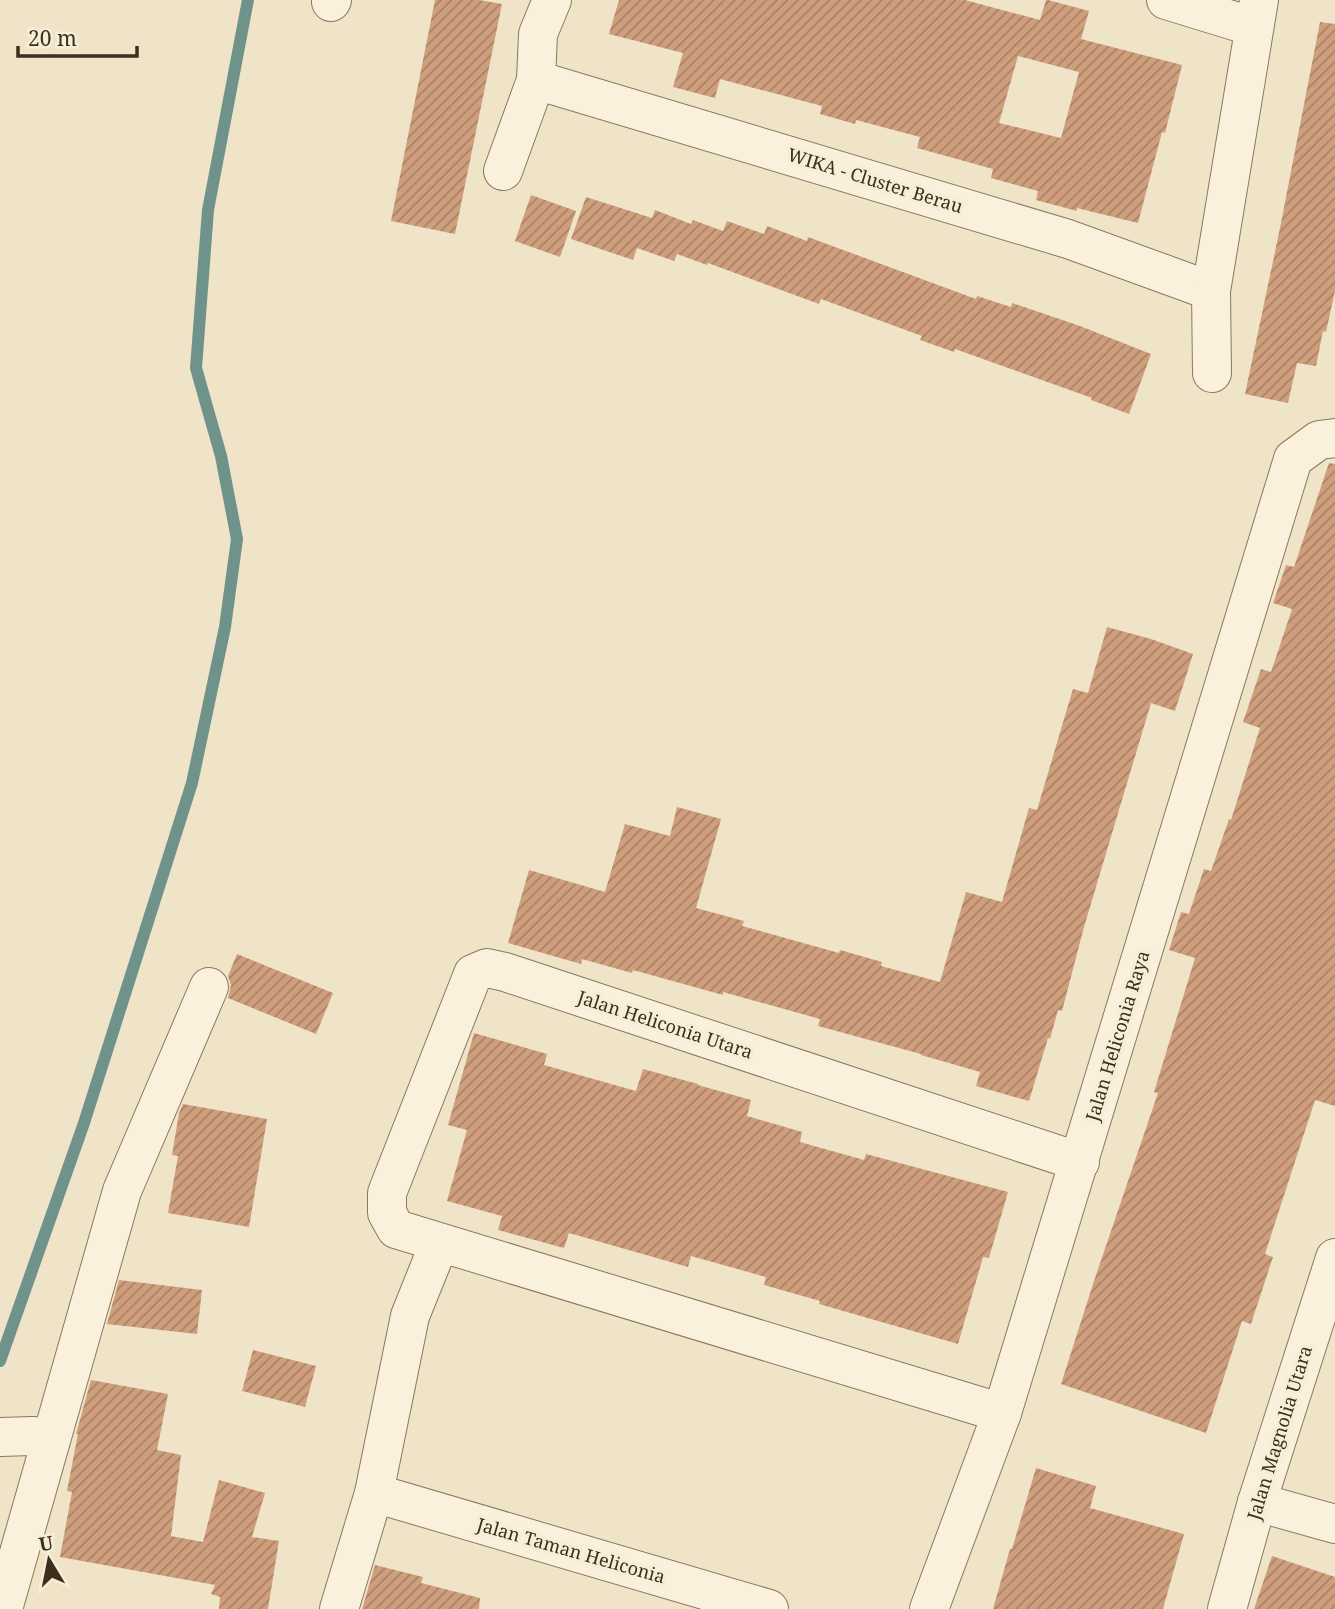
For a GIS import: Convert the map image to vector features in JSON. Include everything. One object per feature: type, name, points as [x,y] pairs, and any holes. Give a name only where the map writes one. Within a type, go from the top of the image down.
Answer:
[{"type":"street","points":[[503,171],[536,80],[538,34],[552,0]]},
{"type":"street","points":[[1166,0],[1257,13],[1211,291],[1212,373]]},
{"type":"street","name":"WIKA - Cluster Berau","points":[[536,80],[1068,239],[1211,291]]},
{"type":"street","name":"Jalan Heliconia Raya","points":[[929,1609],[1002,1413],[1293,460],[1319,440],[1335,438]]},
{"type":"street","name":"Jalan Heliconia Utara","points":[[439,1244],[396,1229],[387,1213],[387,1193],[473,974],[488,968],[1080,1162]]},
{"type":"street","points":[[3,1609],[28,1437],[122,1191],[209,987]]},
{"type":"street","points":[[339,1609],[374,1493],[410,1316],[439,1244],[1002,1413]]},
{"type":"street","name":"Jalan Magnolia Utara","points":[[1227,1609],[1335,1258]]},
{"type":"street","name":"Jalan Taman Heliconia","points":[[374,1493],[769,1609]]},
{"type":"street","points":[[1258,1502],[1335,1524]]},
{"type":"building","points":[[435,0],[479,0],[502,4],[455,234],[391,221]]},
{"type":"building","points":[[619,0],[965,0],[1040,20],[1048,0],[1089,11],[1081,39],[1182,65],[1138,223],[1036,200],[1038,191],[991,178],[993,169],[917,148],[920,137],[856,120],[855,124],[820,114],[822,106],[720,79],[715,98],[673,87],[683,53],[609,34]],"holes":[[[1018,56],[1079,72],[1061,138],[999,123]]]},
{"type":"building","points":[[1320,22],[1335,24],[1335,291],[1316,366],[1297,363],[1288,403],[1245,394]]},
{"type":"building","points":[[531,195],[576,211],[560,257],[515,241]]},
{"type":"building","points":[[586,197],[652,218],[655,210],[691,224],[693,220],[723,231],[727,221],[764,234],[767,226],[807,241],[808,237],[976,299],[977,296],[1011,307],[1012,303],[1151,354],[1129,414],[955,349],[954,352],[920,340],[922,336],[821,299],[819,304],[708,263],[707,265],[677,254],[674,261],[637,248],[633,260],[571,239]]},
{"type":"building","points":[[1329,463],[1335,464],[1335,1106],[1315,1100],[1265,1254],[1273,1257],[1251,1324],[1242,1321],[1206,1433],[1061,1384],[1158,1093],[1154,1092],[1195,958],[1169,950],[1181,912],[1189,914],[1204,869],[1211,871],[1229,819],[1231,820],[1260,728],[1243,722],[1261,669],[1271,672],[1292,609],[1273,603],[1286,565],[1294,567]]},
{"type":"building","points":[[1107,627],[1193,654],[1175,711],[1151,703],[1084,927],[1062,1011],[1058,1010],[1029,1101],[976,1086],[980,1072],[818,1026],[820,1019],[633,970],[632,973],[582,959],[581,964],[508,943],[529,870],[605,892],[625,824],[670,836],[677,807],[721,819],[696,908],[744,921],[742,926],[839,953],[840,950],[882,962],[881,966],[940,982],[966,892],[1002,902],[1029,808],[1037,810],[1073,689],[1088,693]]},
{"type":"building","points":[[237,954],[333,993],[316,1034],[228,998],[231,985],[228,976]]},
{"type":"building","points":[[474,1033],[547,1054],[544,1065],[636,1091],[643,1069],[698,1084],[751,1100],[747,1116],[802,1132],[800,1142],[864,1160],[866,1154],[1008,1192],[989,1258],[983,1257],[958,1344],[819,1304],[820,1301],[764,1285],[766,1277],[691,1256],[688,1267],[569,1233],[564,1248],[498,1230],[502,1216],[447,1201],[467,1130],[448,1125]]},
{"type":"building","points":[[183,1104],[267,1119],[249,1227],[168,1213],[178,1156],[172,1155]]},
{"type":"building","points":[[119,1280],[202,1290],[197,1334],[107,1324]]},
{"type":"building","points":[[253,1350],[316,1366],[305,1407],[242,1391]]},
{"type":"building","points":[[91,1380],[168,1394],[157,1450],[181,1455],[171,1536],[203,1542],[219,1480],[265,1493],[252,1537],[279,1541],[268,1609],[219,1609],[220,1597],[211,1594],[215,1585],[60,1557],[72,1492],[67,1491],[76,1434]]},
{"type":"building","points":[[1036,1468],[1096,1486],[1090,1508],[1184,1534],[1163,1609],[993,1609]]},
{"type":"building","points":[[1272,1556],[1335,1577],[1335,1609],[1254,1609]]},
{"type":"building","points":[[375,1565],[423,1577],[421,1583],[480,1598],[479,1609],[362,1609]]},
{"type":"waterway","points":[[0,1361],[84,1123],[192,783],[225,627],[237,539],[221,456],[196,368],[208,210],[248,0]]}]
